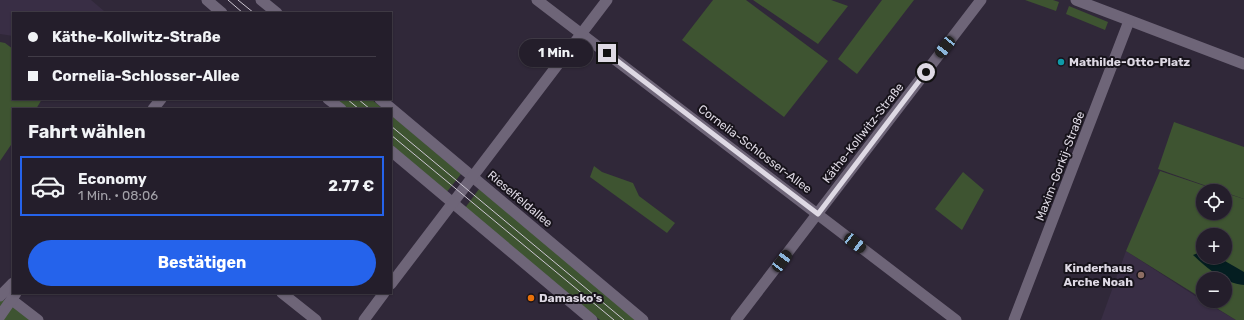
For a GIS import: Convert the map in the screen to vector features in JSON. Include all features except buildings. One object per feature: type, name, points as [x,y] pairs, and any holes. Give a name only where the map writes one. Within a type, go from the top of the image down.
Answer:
[{"type":"street","points":[[207,0],[221,12]]},
{"type":"street","points":[[261,0],[276,12]]},
{"type":"street","name":"Cornelia-Schlosser-Allee","points":[[537,0],[956,320]]},
{"type":"street","points":[[392,283],[607,0]]},
{"type":"street","name":"Käthe-Kollwitz-Straße","points":[[736,320],[980,0]]},
{"type":"street","points":[[1076,0],[1244,64]]},
{"type":"street","name":"Maxim-Gorkij-Straße","points":[[1014,320],[1128,21]]},
{"type":"street","points":[[329,100],[340,108]]},
{"type":"street","name":"Rieselfeldallee","points":[[381,100],[391,108]]},
{"type":"street","name":"Rieselfeldallee","points":[[392,109],[643,320]]},
{"type":"street","points":[[392,152],[592,320]]},
{"type":"street","points":[[0,296],[12,284]]},
{"type":"street","points":[[283,294],[316,320]]},
{"type":"street","points":[[364,320],[383,294]]},
{"type":"street","points":[[2,313],[14,297],[38,320]]},
{"type":"shaded area","points":[[0,0],[91,0],[104,11],[12,12],[12,36],[0,34]]},
{"type":"shaded area","name":"Kinderhaus Arche Noah","points":[[1126,251],[1196,296],[1196,308],[1215,308],[1236,320],[1101,320]]},
{"type":"shaded area","points":[[1203,264],[1230,264],[1244,272],[1244,285],[1232,282],[1232,272],[1213,272]]},
{"type":"green space","points":[[713,0],[746,0],[828,61],[784,117],[682,40]]},
{"type":"green space","points":[[753,0],[831,0],[848,6],[818,44]]},
{"type":"green space","points":[[882,0],[914,0],[857,74],[838,59]]},
{"type":"green space","points":[[1025,0],[1053,0],[1059,2],[1056,11]]},
{"type":"green space","points":[[1069,6],[1108,22],[1105,30],[1066,14]]},
{"type":"green space","points":[[0,42],[5,43],[12,48],[12,100],[41,100],[37,108],[12,108],[12,143],[0,161]]},
{"type":"green space","points":[[334,100],[372,100],[382,108],[344,108]]},
{"type":"green space","points":[[392,116],[461,174],[446,193],[392,148]]},
{"type":"green space","points":[[1174,122],[1244,147],[1244,199],[1232,195],[1232,184],[1201,184],[1158,169]]},
{"type":"green space","points":[[594,166],[602,172],[633,183],[639,196],[675,223],[667,233],[590,177]]},
{"type":"green space","points":[[1160,171],[1199,184],[1196,184],[1196,220],[1232,220],[1232,195],[1244,199],[1244,320],[1236,320],[1216,308],[1232,308],[1232,272],[1196,272],[1196,295],[1126,251]]},
{"type":"green space","points":[[963,172],[984,190],[962,230],[935,209]]},
{"type":"green space","points":[[479,189],[638,320],[600,320],[465,208]]},
{"type":"green space","points":[[0,297],[31,320],[0,320]]},
{"type":"tram line","points":[[228,0],[242,12]]},
{"type":"tram line","points":[[238,0],[253,12]]},
{"type":"tram line","points":[[348,100],[358,108]]},
{"type":"tram line","points":[[359,100],[369,108]]},
{"type":"tram line","points":[[392,127],[624,320]]},
{"type":"tram line","points":[[392,136],[614,320]]},
{"type":"place","name":"Mathilde-Otto-Platz","points":[[1061,62]]},
{"type":"place","name":"Kinderhaus Arche Noah","points":[[1141,275]]},
{"type":"place","name":"Damasko's","points":[[531,298]]},
{"type":"route","points":[[607,53],[818,214],[926,72]]}]
